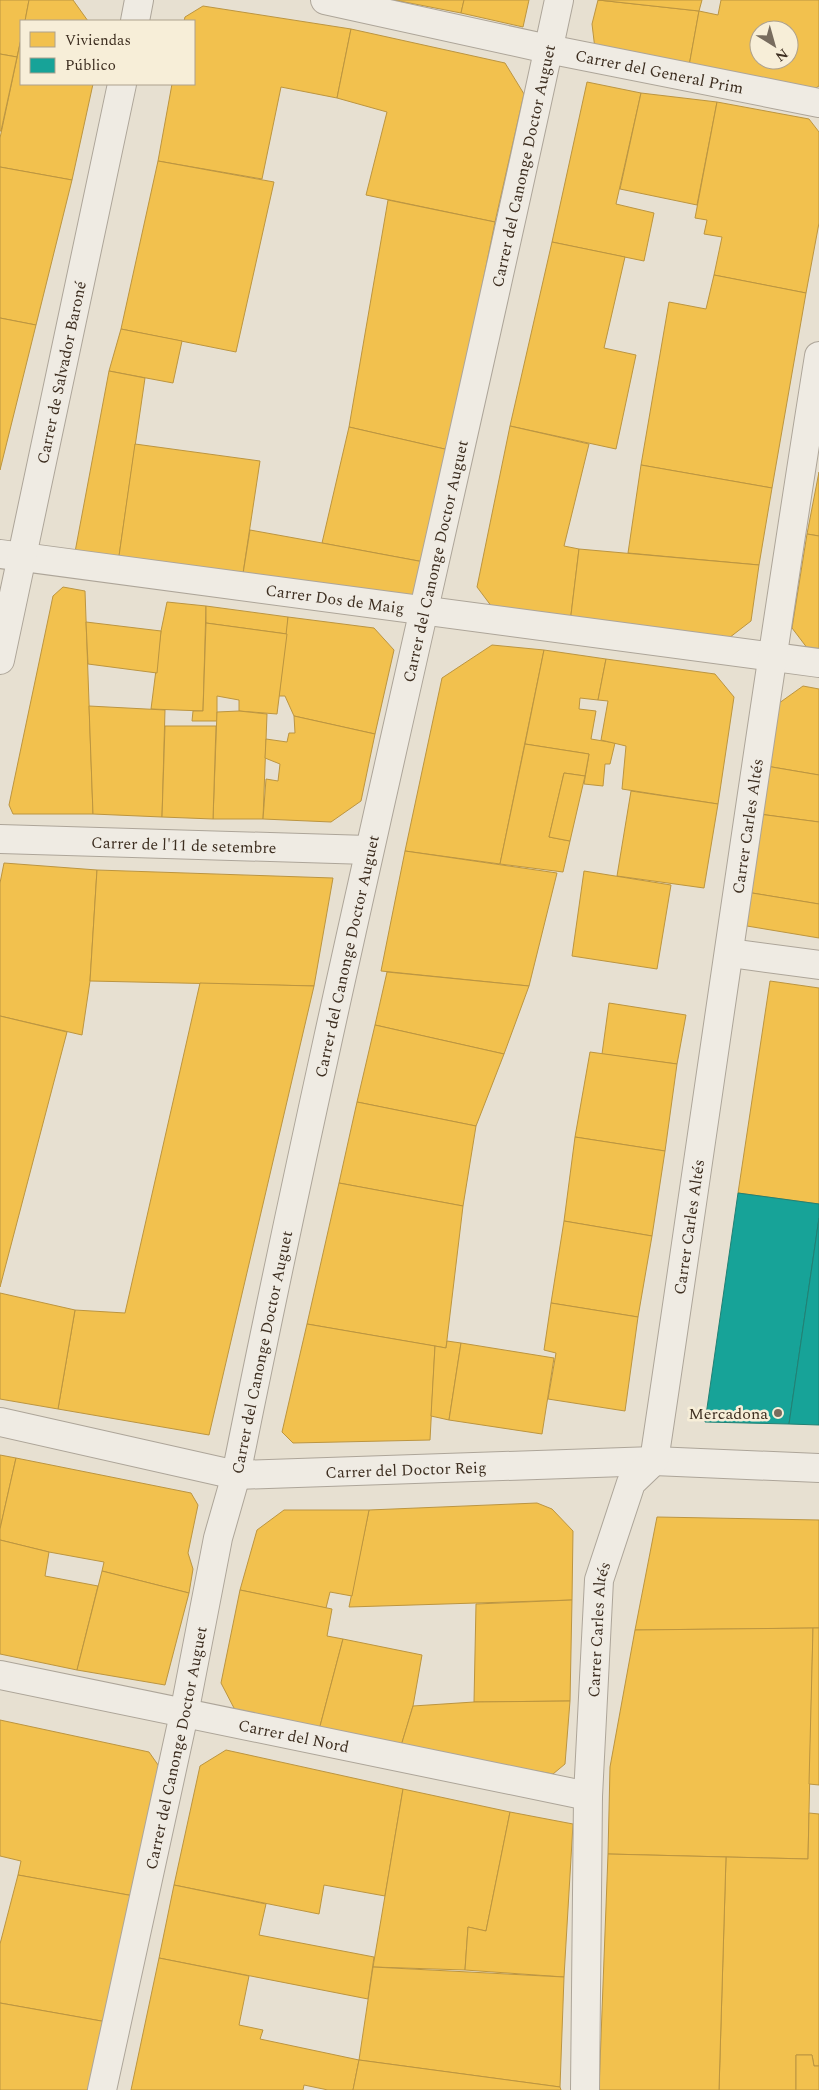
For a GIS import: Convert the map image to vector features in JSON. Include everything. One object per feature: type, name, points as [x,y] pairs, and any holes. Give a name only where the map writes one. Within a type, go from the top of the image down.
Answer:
[{"type":"street","points":[[135,20],[139,0]]},
{"type":"street","name":"Carrer del General Prim","points":[[325,0],[548,49],[819,103]]},
{"type":"street","name":"Carrer del Canonge Doctor Auguet","points":[[102,2090],[184,1714],[218,1538],[236,1475],[368,850],[424,609],[559,0]]},
{"type":"street","name":"Carrer de Salvador Baroné","points":[[0,660],[11,555],[122,85]]},
{"type":"street","name":"Carrer Carles Altés","points":[[585,2090],[588,1796],[599,1580],[632,1484],[654,1461],[730,953],[771,655],[819,356]]},
{"type":"street","name":"Carrer Dos de Maig","points":[[11,555],[771,655],[819,663]]},
{"type":"street","name":"Carrer de l'11 de setembre","points":[[0,839],[368,850]]},
{"type":"street","points":[[730,953],[819,965]]},
{"type":"street","name":"Carrer del Doctor Reig","points":[[0,1422],[236,1475],[654,1461],[819,1468]]},
{"type":"street","name":"Carrer del Nord","points":[[0,1675],[588,1796]]},
{"type":"building: Viviendas","points":[[0,0],[29,0],[25,20],[20,20],[20,44],[17,57],[0,54]]},
{"type":"building: Viviendas","points":[[29,0],[73,0],[87,20],[25,20]]},
{"type":"building: Viviendas","points":[[394,0],[464,0],[461,13]]},
{"type":"building: Viviendas","points":[[464,0],[529,0],[523,27],[461,13]]},
{"type":"building: Viviendas","points":[[598,0],[699,11],[689,66],[595,49],[592,24]]},
{"type":"building: Viviendas","points":[[598,0],[702,0],[699,11]]},
{"type":"building: Viviendas","points":[[721,0],[819,0],[819,86],[814,89],[689,66],[699,11],[718,15]]},
{"type":"building: Viviendas","points":[[203,6],[351,29],[337,98],[281,87],[262,179],[158,161],[172,85],[195,85],[195,20],[184,20],[185,17]]},
{"type":"building: Viviendas","points":[[351,29],[505,63],[524,94],[495,222],[366,195],[387,112],[337,98]]},
{"type":"building: Viviendas","points":[[20,44],[20,85],[93,85],[72,180],[0,167],[0,138]]},
{"type":"building: Viviendas","points":[[0,54],[17,57],[1,131],[0,131]]},
{"type":"building: Viviendas","points":[[587,82],[641,93],[616,204],[654,213],[644,261],[552,242]]},
{"type":"building: Viviendas","points":[[641,93],[717,102],[697,205],[620,189]]},
{"type":"building: Viviendas","points":[[717,102],[809,119],[819,132],[819,223],[806,293],[714,275],[722,237],[704,234],[707,220],[695,218]]},
{"type":"building: Viviendas","points":[[158,161],[274,182],[236,352],[121,329]]},
{"type":"building: Viviendas","points":[[0,167],[72,180],[36,325],[0,318]]},
{"type":"building: Viviendas","points":[[388,200],[495,222],[449,450],[349,427]]},
{"type":"building: Viviendas","points":[[552,242],[625,257],[604,348],[636,355],[616,449],[510,426]]},
{"type":"building: Viviendas","points":[[714,275],[806,293],[772,488],[641,465],[669,302],[706,309]]},
{"type":"building: Viviendas","points":[[0,318],[36,325],[0,470]]},
{"type":"building: Viviendas","points":[[121,329],[182,341],[173,383],[109,371]]},
{"type":"building: Viviendas","points":[[109,371],[145,378],[118,563],[75,552]]},
{"type":"building: Viviendas","points":[[510,426],[589,444],[564,546],[579,549],[570,623],[498,615],[477,587]]},
{"type":"building: Viviendas","points":[[349,427],[449,450],[424,562],[322,543]]},
{"type":"building: Viviendas","points":[[135,444],[260,461],[242,580],[118,563]]},
{"type":"building: Viviendas","points":[[641,465],[772,488],[759,565],[628,553]]},
{"type":"building: Viviendas","points":[[819,472],[819,536],[807,534]]},
{"type":"building: Viviendas","points":[[250,530],[424,562],[412,600],[242,580]]},
{"type":"building: Viviendas","points":[[807,534],[819,536],[819,655],[811,653],[792,628]]},
{"type":"building: Viviendas","points":[[579,549],[759,565],[751,621],[725,641],[570,623]]},
{"type":"building: Viviendas","points":[[63,587],[85,591],[93,814],[13,814],[9,805],[53,596]]},
{"type":"building: Viviendas","points":[[167,602],[206,606],[203,711],[151,709],[161,631]]},
{"type":"building: Viviendas","points":[[206,606],[288,617],[287,634],[206,623]]},
{"type":"building: Viviendas","points":[[288,617],[374,628],[394,650],[375,734],[294,716],[285,696],[279,696]]},
{"type":"building: Viviendas","points":[[86,622],[161,631],[157,673],[88,664]]},
{"type":"building: Viviendas","points":[[206,623],[287,634],[277,714],[239,711],[239,700],[217,696],[217,721],[192,721],[193,711],[203,711]]},
{"type":"building: Viviendas","points":[[492,645],[544,650],[500,864],[405,851],[442,678]]},
{"type":"building: Viviendas","points":[[544,650],[606,659],[598,700],[580,698],[579,709],[596,711],[591,739],[615,743],[610,764],[605,764],[603,786],[584,784],[589,754],[525,744]]},
{"type":"building: Viviendas","points":[[606,659],[715,674],[734,697],[718,804],[622,789],[626,746],[601,740],[608,701],[598,700]]},
{"type":"building: Viviendas","points":[[803,686],[819,689],[819,775],[766,766],[775,706]]},
{"type":"building: Viviendas","points":[[89,706],[165,710],[162,817],[93,814]]},
{"type":"building: Viviendas","points":[[239,711],[267,714],[263,819],[213,819],[217,712]]},
{"type":"building: Viviendas","points":[[294,716],[375,734],[361,801],[331,822],[263,819],[266,779],[278,781],[280,764],[265,758],[266,739],[287,742],[289,733],[295,733]]},
{"type":"building: Viviendas","points":[[165,726],[216,726],[213,819],[162,817]]},
{"type":"building: Viviendas","points":[[525,744],[589,754],[585,776],[564,773],[549,837],[570,841],[563,872],[500,864]]},
{"type":"building: Viviendas","points":[[766,766],[819,775],[819,822],[759,814]]},
{"type":"building: Viviendas","points":[[564,773],[585,776],[570,841],[549,837]]},
{"type":"building: Viviendas","points":[[631,791],[718,804],[704,888],[617,876]]},
{"type":"building: Viviendas","points":[[759,814],[819,822],[819,904],[746,892]]},
{"type":"building: Viviendas","points":[[405,851],[557,873],[529,986],[381,971]]},
{"type":"building: Viviendas","points":[[4,863],[97,870],[90,981],[82,1035],[0,1016],[0,883]]},
{"type":"building: Viviendas","points":[[97,870],[333,878],[314,986],[90,981]]},
{"type":"building: Viviendas","points":[[584,871],[671,885],[657,969],[572,956]]},
{"type":"building: Viviendas","points":[[746,892],[819,904],[819,938],[741,925]]},
{"type":"building: Viviendas","points":[[387,972],[529,986],[504,1054],[375,1025]]},
{"type":"building: Viviendas","points":[[770,981],[819,988],[819,1204],[738,1193]]},
{"type":"building: Viviendas","points":[[200,983],[314,986],[209,1435],[58,1409],[75,1310],[125,1313]]},
{"type":"building: Viviendas","points":[[609,1003],[686,1015],[677,1064],[602,1054]]},
{"type":"building: Viviendas","points":[[0,1016],[67,1032],[0,1287]]},
{"type":"building: Viviendas","points":[[375,1025],[504,1054],[476,1126],[357,1102]]},
{"type":"building: Viviendas","points":[[590,1052],[677,1064],[665,1151],[575,1137]]},
{"type":"building: Viviendas","points":[[357,1102],[476,1126],[463,1206],[339,1183]]},
{"type":"building: Viviendas","points":[[575,1137],[665,1151],[652,1236],[564,1221]]},
{"type":"building: Viviendas","points":[[339,1183],[463,1206],[446,1348],[307,1324]]},
{"type":"building: Viviendas","points":[[564,1221],[652,1236],[638,1317],[551,1303]]},
{"type":"building: Viviendas","points":[[0,1293],[75,1310],[58,1409],[0,1399]]},
{"type":"building: Viviendas","points":[[551,1303],[638,1317],[625,1411],[548,1399],[556,1353],[544,1350]]},
{"type":"building: Viviendas","points":[[307,1324],[435,1346],[430,1440],[293,1443],[282,1432]]},
{"type":"building: Viviendas","points":[[447,1341],[461,1343],[449,1420],[431,1416],[435,1346],[446,1348]]},
{"type":"building: Viviendas","points":[[461,1343],[554,1358],[542,1434],[449,1420]]},
{"type":"building: Viviendas","points":[[0,1455],[16,1458],[0,1529]]},
{"type":"building: Viviendas","points":[[16,1458],[191,1493],[198,1505],[188,1553],[193,1569],[189,1593],[102,1571],[104,1562],[49,1552],[0,1540],[0,1529]]},
{"type":"building: Viviendas","points":[[537,1503],[552,1509],[573,1531],[572,1600],[349,1607],[369,1510]]},
{"type":"building: Viviendas","points":[[284,1510],[369,1510],[352,1596],[330,1592],[326,1608],[240,1590],[257,1530]]},
{"type":"building: Viviendas","points":[[657,1517],[819,1520],[819,1628],[635,1630]]},
{"type":"building: Viviendas","points":[[0,1540],[49,1552],[45,1576],[98,1586],[77,1670],[0,1654]]},
{"type":"building: Viviendas","points":[[102,1571],[189,1593],[165,1685],[77,1670]]},
{"type":"building: Viviendas","points":[[240,1590],[332,1609],[327,1636],[343,1639],[319,1730],[235,1710],[221,1683]]},
{"type":"building: Viviendas","points":[[572,1600],[570,1701],[474,1702],[476,1604]]},
{"type":"building: Viviendas","points":[[813,1628],[808,1859],[608,1854],[610,1767],[635,1630]]},
{"type":"building: Viviendas","points":[[813,1628],[819,1628],[819,1785],[809,1784]]},
{"type":"building: Viviendas","points":[[343,1639],[422,1655],[413,1706],[401,1746],[319,1730]]},
{"type":"building: Viviendas","points":[[570,1701],[565,1764],[553,1774],[401,1746],[413,1706],[474,1702]]},
{"type":"building: Viviendas","points":[[0,1720],[149,1752],[163,1772],[134,1896],[18,1875],[21,1861],[0,1856]]},
{"type":"building: Viviendas","points":[[226,1750],[403,1789],[385,1896],[324,1885],[319,1914],[174,1885],[200,1766]]},
{"type":"building: Viviendas","points":[[403,1789],[510,1812],[486,1931],[468,1927],[465,1970],[373,1967]]},
{"type":"building: Viviendas","points":[[510,1812],[573,1824],[564,1977],[465,1970],[468,1927],[486,1931]]},
{"type":"building: Viviendas","points":[[809,1813],[819,1814],[819,2066],[814,2066],[812,2055],[796,2055],[796,2090],[719,2090],[726,1857],[808,1859]]},
{"type":"building: Viviendas","points":[[608,1854],[726,1857],[719,2090],[599,2090]]},
{"type":"building: Viviendas","points":[[18,1875],[134,1896],[107,2022],[0,2003],[0,1944]]},
{"type":"building: Viviendas","points":[[174,1885],[266,1904],[259,1935],[374,1957],[368,1999],[159,1958]]},
{"type":"building: Viviendas","points":[[159,1958],[249,1976],[239,2025],[263,2030],[260,2039],[359,2060],[353,2090],[328,2090],[304,2085],[303,2090],[131,2090]]},
{"type":"building: Viviendas","points":[[373,1967],[564,1977],[560,2087],[359,2060]]},
{"type":"building: Viviendas","points":[[0,2003],[107,2022],[93,2090],[0,2090]]},
{"type":"building: Viviendas","points":[[796,2055],[812,2055],[814,2066],[819,2066],[819,2090],[796,2090]]},
{"type":"building: Viviendas","points":[[359,2060],[560,2087],[561,2090],[353,2090]]},
{"type":"building: Público","points":[[738,1193],[819,1204],[819,1218],[789,1424],[705,1422]]},
{"type":"building: Público","points":[[819,1218],[819,1425],[789,1424]]},
{"type":"place","name":"Mercadona","points":[[778,1413]]}]
